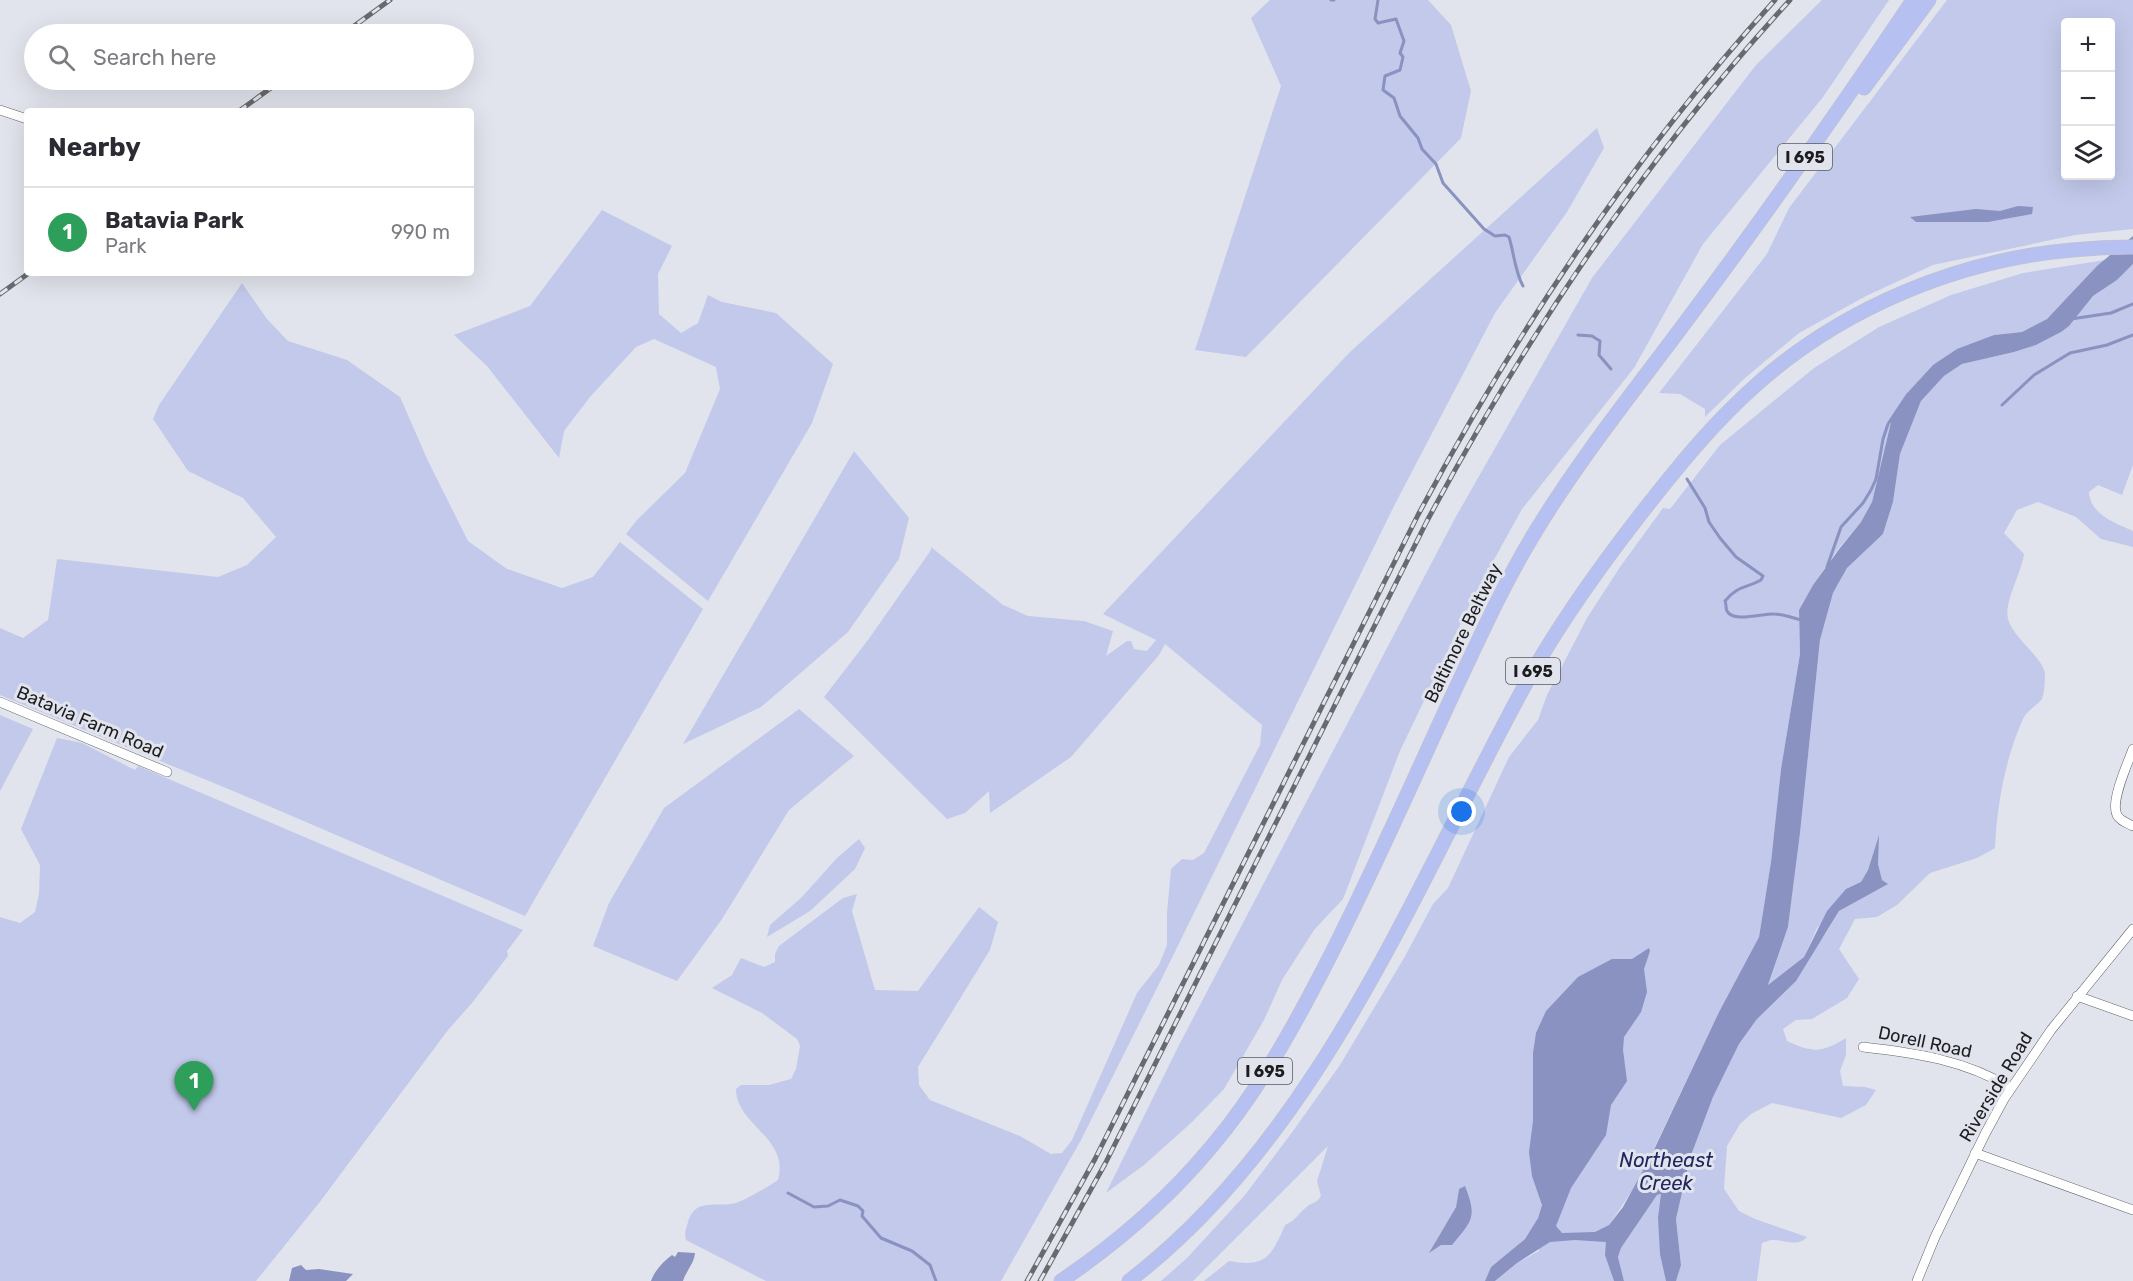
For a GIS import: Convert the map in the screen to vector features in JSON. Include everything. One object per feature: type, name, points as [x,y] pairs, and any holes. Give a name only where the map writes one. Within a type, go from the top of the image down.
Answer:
[{"type":"highway","name":"Baltimore Beltway","points":[[1061,1281],[1143,1217],[1186,1176],[1243,1106],[1303,1008],[1341,936],[1508,578],[1547,513],[1842,105],[1913,0]]},
{"type":"highway","points":[[1694,311],[1929,0]]},
{"type":"highway","name":"I 695","points":[[1129,1281],[1173,1244],[1208,1210],[1269,1139],[1311,1080],[1381,960],[1545,650],[1616,547],[1702,438],[1758,382],[1791,356],[1854,317],[1886,301],[1944,277],[1980,267],[2040,254],[2133,247]]},
{"type":"street","points":[[0,110],[24,118]]},
{"type":"street","name":"Batavia Farm Road","points":[[0,702],[166,772]]},
{"type":"street","points":[[2133,749],[2115,808],[2120,819],[2133,826]]},
{"type":"street","name":"Riverside Road","points":[[1917,1281],[1975,1153],[2011,1088],[2077,996],[2133,929]]},
{"type":"street","points":[[2077,996],[2133,1016]]},
{"type":"street","name":"Dorell Road","points":[[1863,1047],[1953,1062],[1975,1069],[2011,1088]]},
{"type":"street","points":[[1975,1153],[2133,1210]]},
{"type":"shaded area","points":[[1270,0],[1428,0],[1451,25],[1471,91],[1461,138],[1246,357],[1195,350],[1281,86],[1251,18]]},
{"type":"shaded area","points":[[1822,0],[1889,0],[1823,97],[1703,244],[1634,368],[1522,509],[1475,594],[1400,751],[1343,899],[1314,930],[1282,980],[1264,1020],[1224,1089],[1192,1122],[1144,1165],[1106,1193],[1179,1045],[1454,520],[1592,278],[1756,65]]},
{"type":"shaded area","points":[[1947,0],[2133,0],[2133,229],[2075,235],[1933,265],[1866,296],[1799,333],[1745,378],[1705,417],[1705,409],[1680,394],[1659,393],[1767,254],[1789,208]]},
{"type":"shaded area","points":[[1597,128],[1604,148],[1567,212],[1495,313],[1395,504],[1081,1140],[1001,1281],[766,1281],[686,1240],[688,1222],[696,1209],[707,1205],[736,1203],[778,1180],[780,1166],[776,1153],[770,1142],[744,1112],[738,1102],[736,1089],[741,1085],[769,1085],[791,1079],[796,1069],[800,1046],[797,1039],[762,1013],[712,988],[732,975],[741,958],[764,967],[775,962],[775,954],[779,946],[843,898],[857,894],[852,911],[875,990],[918,991],[979,907],[998,922],[990,950],[918,1067],[919,1085],[930,1100],[1020,1136],[1051,1154],[1062,1153],[1072,1140],[1137,993],[1159,965],[1167,945],[1171,869],[1182,859],[1193,860],[1204,853],[1260,745],[1262,725],[1165,644],[1159,655],[1071,757],[990,813],[989,791],[965,813],[947,819],[824,697],[868,640],[931,547],[1003,605],[1028,616],[1084,621],[1113,631],[1106,656],[1127,641],[1131,641],[1134,649],[1147,651],[1156,640],[1103,614],[1350,352]]},
{"type":"shaded area","points":[[602,210],[672,246],[658,274],[659,314],[681,333],[698,323],[708,295],[722,302],[776,313],[833,364],[812,423],[708,601],[626,534],[637,520],[685,473],[720,389],[716,367],[654,339],[636,347],[590,397],[564,431],[559,458],[487,366],[454,335],[530,306]]},
{"type":"shaded area","points":[[2105,260],[2047,319],[2022,332],[1994,335],[1933,365],[1909,391],[1892,418],[1872,502],[1861,522],[1813,585],[1799,610],[1800,654],[1781,769],[1771,862],[1759,937],[1719,1012],[1638,1182],[1609,1225],[1611,1271],[1614,1281],[1495,1281],[1517,1263],[1539,1251],[1542,1204],[1538,1218],[1525,1239],[1491,1267],[1485,1281],[1204,1281],[1229,1261],[1251,1263],[1259,1261],[1271,1252],[1285,1225],[1321,1196],[1317,1181],[1328,1146],[1193,1281],[1161,1281],[1187,1258],[1245,1195],[1340,1065],[1404,958],[1433,904],[1448,888],[1509,757],[1538,720],[1547,695],[1587,618],[1620,567],[1663,508],[1670,509],[1720,445],[1814,368],[1879,327],[1951,295],[2023,273]],"holes":[[[1459,1189],[1462,1233],[1438,1246],[1435,1243],[1456,1207]]]},
{"type":"shaded area","points":[[2133,264],[2133,465],[2122,495],[2098,485],[2089,492],[2090,500],[2099,512],[2111,521],[2133,531],[2133,547],[2101,539],[2076,517],[2038,502],[2017,510],[2004,533],[2024,554],[2008,604],[2008,619],[2016,634],[2040,663],[2044,670],[2045,681],[2042,699],[2025,716],[2011,750],[2000,799],[1995,848],[1977,858],[1930,873],[1897,905],[1877,917],[1855,919],[1839,949],[1859,979],[1847,998],[1812,1019],[1796,1020],[1783,1029],[1787,1041],[1804,1048],[1817,1050],[1846,1038],[1846,1055],[1840,1071],[1843,1086],[1876,1090],[1866,1105],[1841,1118],[1772,1103],[1751,1114],[1740,1124],[1727,1146],[1724,1189],[1739,1211],[1807,1237],[1799,1242],[1772,1240],[1762,1243],[1757,1281],[1676,1281],[1681,1264],[1676,1219],[1690,1158],[1713,1097],[1739,1044],[1826,933],[1839,911],[1887,884],[1882,880],[1878,864],[1878,838],[1868,870],[1861,882],[1817,928],[1804,957],[1768,986],[1788,927],[1820,640],[1833,593],[1847,568],[1883,534],[1893,502],[1900,454],[1921,401],[1944,376],[1962,364],[2036,345],[2061,332],[2093,296],[2117,280]]},
{"type":"shaded area","points":[[242,283],[267,319],[288,341],[347,360],[400,397],[428,461],[468,541],[507,569],[562,588],[593,577],[620,542],[703,609],[525,916],[238,793],[0,695],[0,628],[23,638],[48,620],[57,559],[218,577],[247,565],[276,537],[243,498],[188,471],[153,419],[159,405]]},
{"type":"shaded area","points":[[854,451],[909,518],[899,559],[848,632],[761,707],[683,744]]},
{"type":"shaded area","points":[[799,709],[854,756],[789,810],[722,919],[677,981],[593,946],[609,903],[664,808]]},
{"type":"shaded area","points":[[0,715],[33,729],[0,791]]},
{"type":"shaded area","points":[[57,738],[82,743],[135,770],[138,766],[523,930],[507,951],[508,956],[448,1030],[319,1203],[256,1281],[0,1281],[0,917],[20,923],[35,912],[39,894],[40,865],[21,829]]},
{"type":"shaded area","points":[[859,839],[865,848],[855,869],[810,911],[767,937],[770,925],[801,898],[837,858]]},
{"type":"shaded area","points":[[1662,1194],[1659,1228],[1666,1281],[1624,1281],[1618,1257],[1621,1248],[1657,1195]]},
{"type":"water","points":[[2018,206],[2033,207],[2032,214],[1988,222],[1916,222],[1910,217],[1976,209],[2000,211]]},
{"type":"water","points":[[2133,236],[2133,264],[2117,280],[2093,296],[2069,326],[2036,345],[1962,364],[1944,376],[1921,401],[1900,454],[1893,502],[1883,534],[1847,568],[1833,593],[1820,640],[1788,927],[1768,985],[1804,957],[1827,911],[1846,889],[1861,882],[1868,870],[1879,835],[1878,864],[1882,880],[1888,884],[1839,911],[1796,981],[1757,1019],[1739,1044],[1713,1097],[1690,1158],[1676,1219],[1681,1265],[1676,1281],[1666,1281],[1660,1254],[1658,1218],[1661,1194],[1657,1195],[1621,1248],[1618,1257],[1624,1281],[1614,1281],[1605,1255],[1606,1242],[1575,1240],[1550,1242],[1517,1263],[1495,1281],[1485,1281],[1491,1267],[1525,1239],[1538,1218],[1542,1205],[1532,1176],[1529,1152],[1533,1121],[1533,1053],[1536,1033],[1546,1011],[1578,977],[1612,959],[1632,959],[1649,948],[1644,969],[1647,992],[1641,1012],[1624,1037],[1623,1050],[1627,1081],[1611,1105],[1606,1135],[1571,1188],[1556,1226],[1562,1233],[1595,1232],[1609,1225],[1623,1207],[1651,1156],[1719,1012],[1759,937],[1771,862],[1781,769],[1800,654],[1799,610],[1813,585],[1861,522],[1872,502],[1892,418],[1909,391],[1933,365],[1957,349],[1994,335],[2022,332],[2047,319],[2097,266]]},
{"type":"water","points":[[1465,1186],[1472,1212],[1469,1224],[1452,1245],[1441,1245],[1429,1253],[1456,1207],[1459,1189]]},
{"type":"water","points":[[678,1252],[695,1253],[683,1281],[651,1281],[662,1263],[672,1255],[675,1257]]},
{"type":"water","points":[[301,1265],[306,1270],[319,1269],[353,1274],[346,1281],[289,1281],[292,1268]]},
{"type":"waterway","points":[[1378,0],[1375,19],[1378,23],[1396,19],[1404,41],[1400,53],[1403,57],[1400,70],[1385,76],[1383,90],[1394,98],[1400,116],[1418,138],[1422,149],[1436,164],[1443,183],[1484,229],[1495,236],[1509,237],[1516,269],[1523,286]]},
{"type":"waterway","points":[[2071,319],[2111,313],[2133,304]]},
{"type":"waterway","points":[[1578,335],[1592,336],[1600,341],[1599,355],[1611,369]]},
{"type":"waterway","points":[[2002,405],[2034,375],[2070,353],[2107,345],[2133,335]]},
{"type":"waterway","name":"Northeast Creek","points":[[1827,567],[1841,527],[1863,503],[1871,490],[1876,479],[1888,424],[1908,394]]},
{"type":"waterway","points":[[1687,479],[1720,538],[1736,557],[1763,576],[1761,580],[1738,590],[1725,601],[1730,615],[1749,617],[1777,614],[1802,620]]},
{"type":"waterway","points":[[788,1193],[814,1207],[828,1206],[840,1200],[858,1206],[863,1211],[862,1216],[881,1238],[912,1251],[930,1265],[936,1281]]},
{"type":"railway","points":[[357,24],[390,0]]},
{"type":"railway","points":[[1027,1281],[1095,1159],[1418,515],[1456,446],[1537,312],[1580,247],[1673,120],[1775,0]]},
{"type":"railway","points":[[1040,1281],[1105,1164],[1427,521],[1506,382],[1548,315],[1638,184],[1737,60],[1790,0]]},
{"type":"railway","points":[[243,108],[268,90]]},
{"type":"railway","points":[[0,294],[25,276]]},
{"type":"place","name":"Batavia Park","points":[[194,1111]]}]
